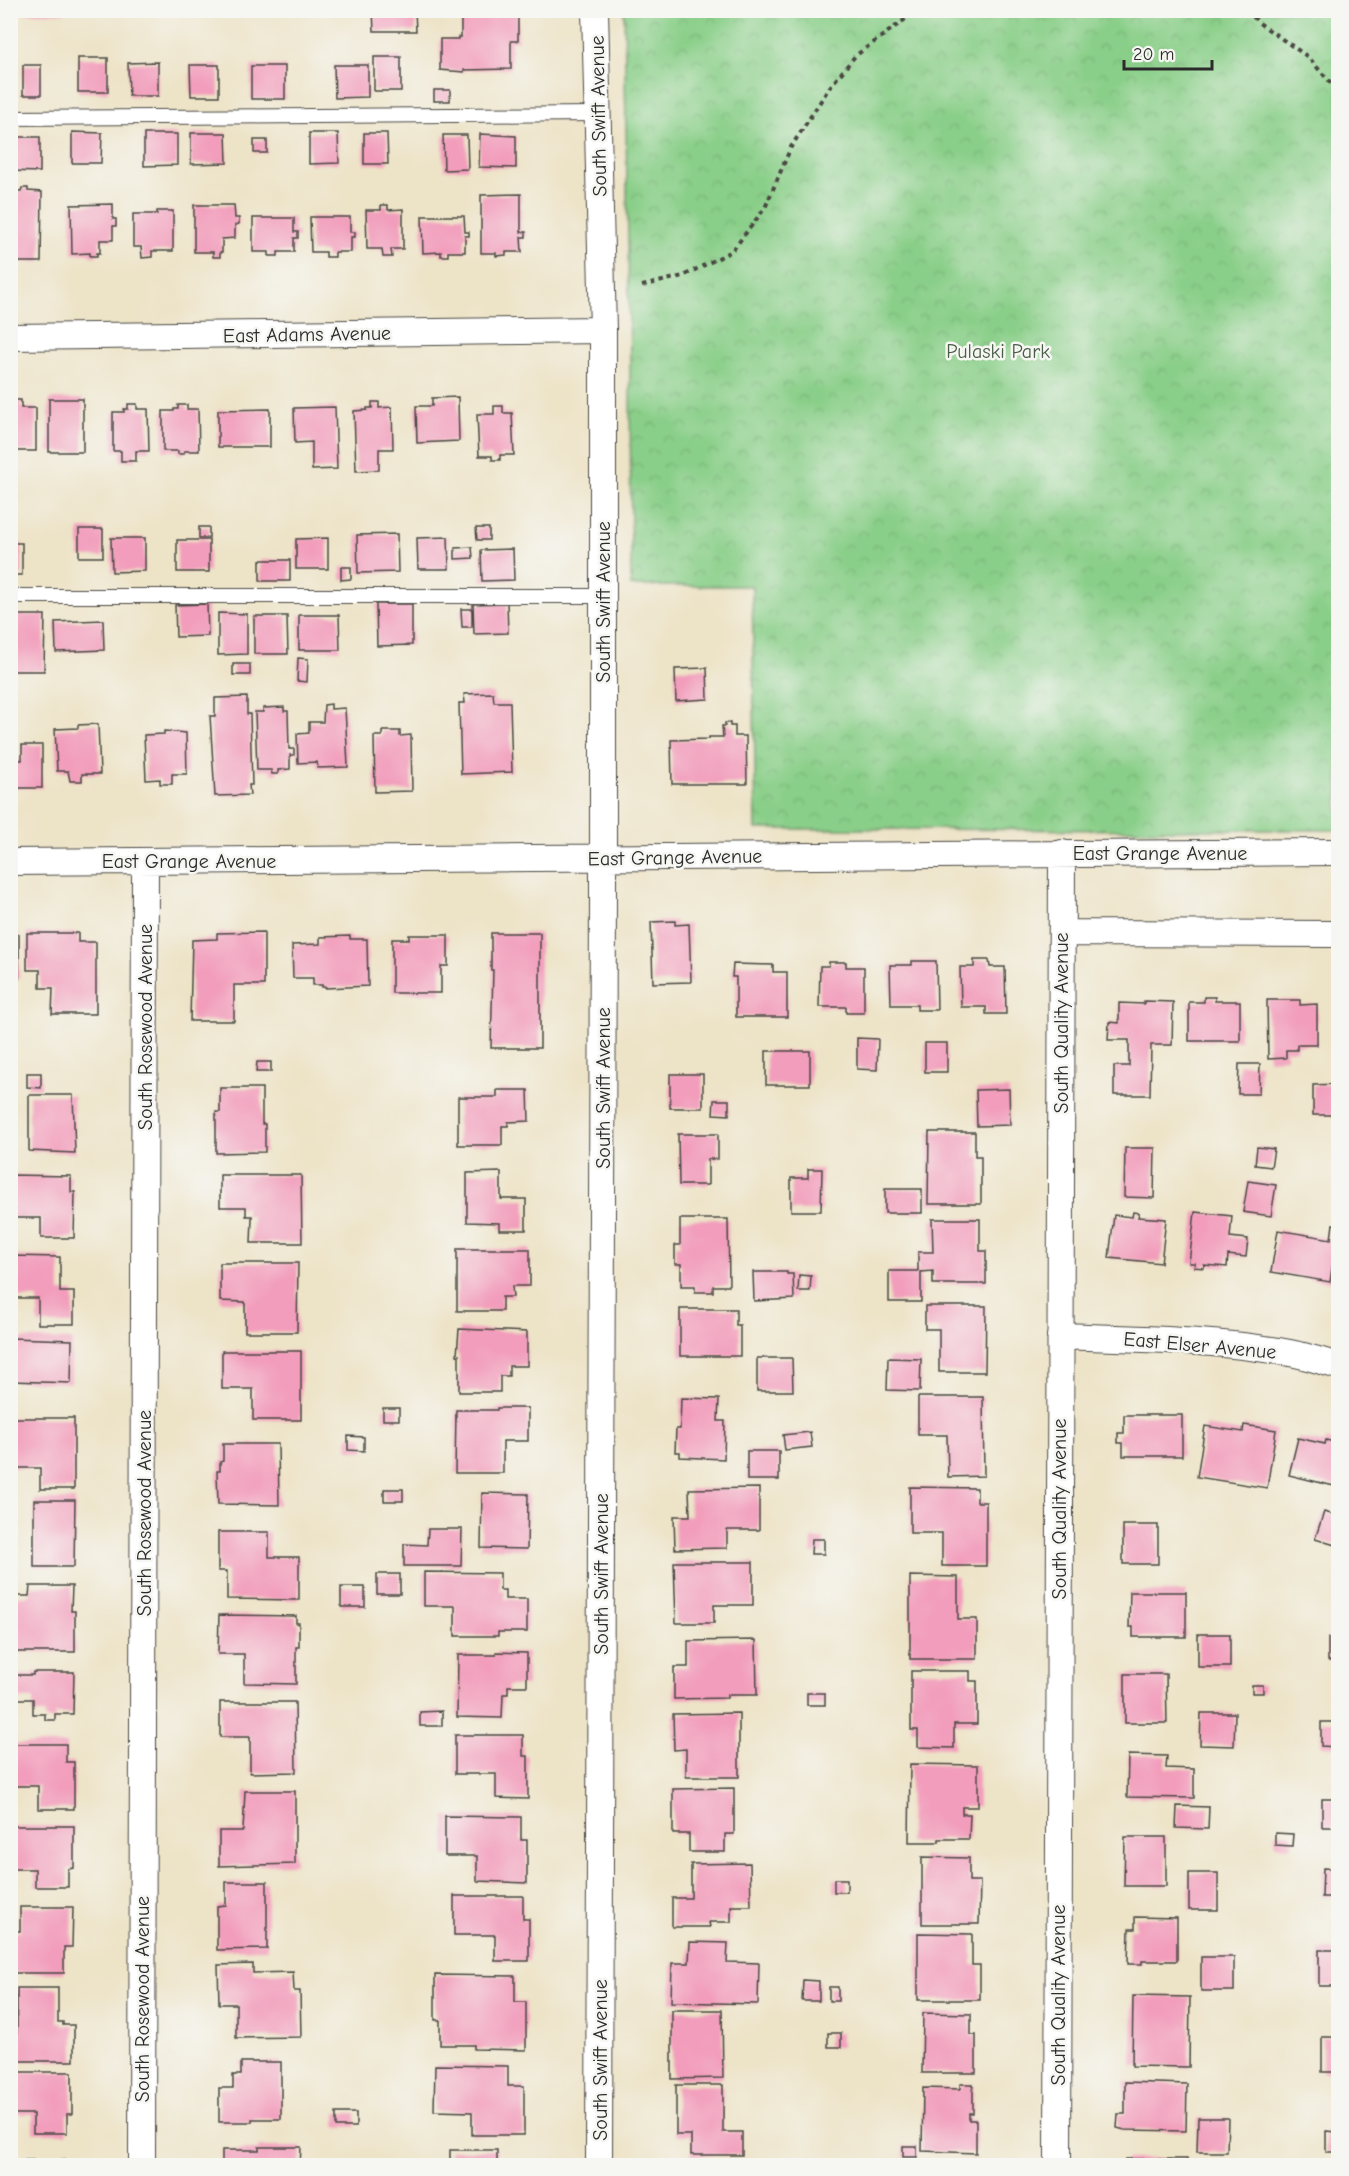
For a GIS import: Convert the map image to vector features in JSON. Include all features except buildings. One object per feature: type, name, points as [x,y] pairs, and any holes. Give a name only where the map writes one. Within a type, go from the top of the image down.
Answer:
[{"type":"street","name":"South Swift Avenue","points":[[595,10],[603,330],[599,2166]]},
{"type":"street","name":"East Adams Avenue","points":[[10,337],[603,330]]},
{"type":"street","name":"East Grange Avenue","points":[[10,862],[1338,852]]},
{"type":"street","name":"South Quality Avenue","points":[[1058,2166],[1062,853]]},
{"type":"street","name":"South Rosewood Avenue","points":[[142,2166],[145,861]]},
{"type":"street","points":[[1062,933],[1338,934]]},
{"type":"street","name":"East Elser Avenue","points":[[1060,1336],[1162,1338],[1240,1346],[1291,1353],[1338,1366]]},
{"type":"lane","points":[[10,118],[598,114]]},
{"type":"lane","points":[[10,596],[603,596]]},
{"type":"path","points":[[642,286],[683,276],[732,251],[765,208],[791,147],[829,88],[855,56],[918,10]]},
{"type":"path","points":[[1247,10],[1259,23],[1308,57],[1338,91]]},
{"type":"green space","name":"Pulaski Park","points":[[624,11],[1338,11],[1338,830],[756,829],[752,586],[631,586]]}]
